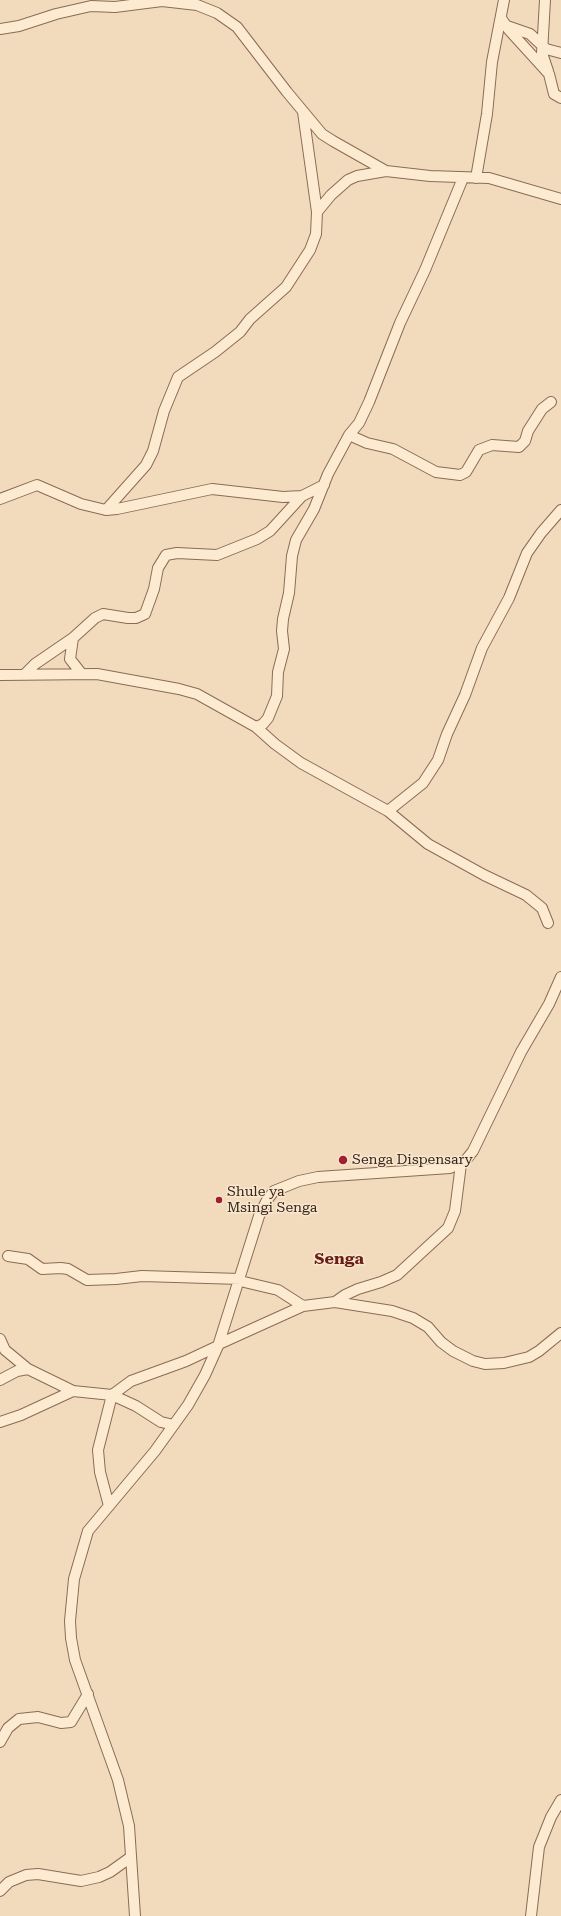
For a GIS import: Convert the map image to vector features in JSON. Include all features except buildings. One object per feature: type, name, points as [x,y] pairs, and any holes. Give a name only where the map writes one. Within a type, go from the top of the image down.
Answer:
[{"type":"street","points":[[476,178],[487,114],[492,62],[503,22],[504,0]]},
{"type":"street","points":[[545,0],[542,47],[554,94],[561,98]]},
{"type":"street","points":[[0,29],[19,26],[56,14],[91,6],[115,7],[162,1],[197,5],[217,13],[237,27],[322,134],[386,171],[398,174],[489,178],[561,199]]},
{"type":"street","points":[[503,22],[530,34],[542,47],[561,53]]},
{"type":"street","points":[[503,22],[549,74]]},
{"type":"street","points":[[106,510],[146,465],[153,452],[164,411],[178,377],[230,341],[240,332],[250,319],[286,287],[314,242],[317,228],[317,212],[303,112]]},
{"type":"street","points":[[317,212],[331,195],[348,180],[357,176],[386,171]]},
{"type":"street","points":[[256,727],[263,724],[268,718],[277,696],[278,672],[284,649],[282,631],[283,619],[291,583],[293,548],[349,435],[359,423],[369,402],[392,342],[425,270],[463,178]]},
{"type":"street","points":[[349,435],[367,443],[393,449],[436,472],[460,475],[466,472],[479,450],[492,446],[518,447],[525,441],[528,432],[542,409],[551,402]]},
{"type":"street","points":[[0,499],[37,485],[64,498],[106,510],[212,489],[266,496],[302,496]]},
{"type":"street","points":[[25,674],[54,650],[73,638],[95,618],[104,614],[136,618],[145,614],[154,589],[158,568],[166,555],[177,553],[217,555],[258,539],[270,531],[302,496],[324,485]]},
{"type":"street","points":[[388,811],[423,783],[438,760],[482,648],[510,598],[527,553],[541,532],[561,510]]},
{"type":"street","points":[[73,638],[69,654],[73,664]]},
{"type":"street","points":[[54,650],[73,664],[81,673]]},
{"type":"street","points":[[0,674],[81,673],[125,678],[191,692],[256,727],[275,744],[301,763],[388,811],[428,844],[484,875],[526,895],[542,908],[548,923]]},
{"type":"street","points":[[136,1916],[129,1826],[118,1780],[73,1651],[70,1621],[73,1592],[79,1560],[88,1531],[138,1473],[174,1425],[205,1375],[218,1345],[262,1209],[274,1191],[283,1186],[318,1177],[450,1168],[461,1164],[473,1151],[520,1052],[546,1008],[561,977]]},
{"type":"street","points":[[335,1302],[358,1289],[397,1275],[448,1228],[455,1211],[461,1164]]},
{"type":"street","points":[[8,1256],[28,1259],[42,1269],[68,1269],[87,1280],[142,1276],[240,1280],[278,1290],[303,1306]]},
{"type":"street","points":[[109,1506],[100,1472],[98,1450],[112,1395],[131,1381],[186,1361],[303,1306],[335,1302],[392,1311],[413,1318],[428,1327],[441,1342],[453,1351],[485,1364],[504,1363],[529,1357],[561,1333]]},
{"type":"street","points":[[0,1339],[5,1350],[28,1369],[73,1391],[112,1395],[136,1406],[161,1422],[174,1425]]},
{"type":"street","points":[[0,1380],[17,1371],[28,1369]]},
{"type":"street","points":[[0,1422],[21,1415],[73,1391]]},
{"type":"street","points":[[0,1742],[8,1728],[19,1718],[38,1717],[61,1723],[71,1722],[88,1694]]},
{"type":"street","points":[[531,1916],[539,1847],[551,1817],[561,1800]]},
{"type":"street","points":[[0,1891],[9,1882],[26,1876],[38,1874],[81,1881],[99,1877],[110,1872],[131,1857]]},
{"type":"place","name":"Senga Dispensary","points":[[343,1160]]},
{"type":"place","name":"Shule ya Msingi Senga","points":[[219,1200]]},
{"type":"district","name":"Senga","points":[[339,1259]]}]
